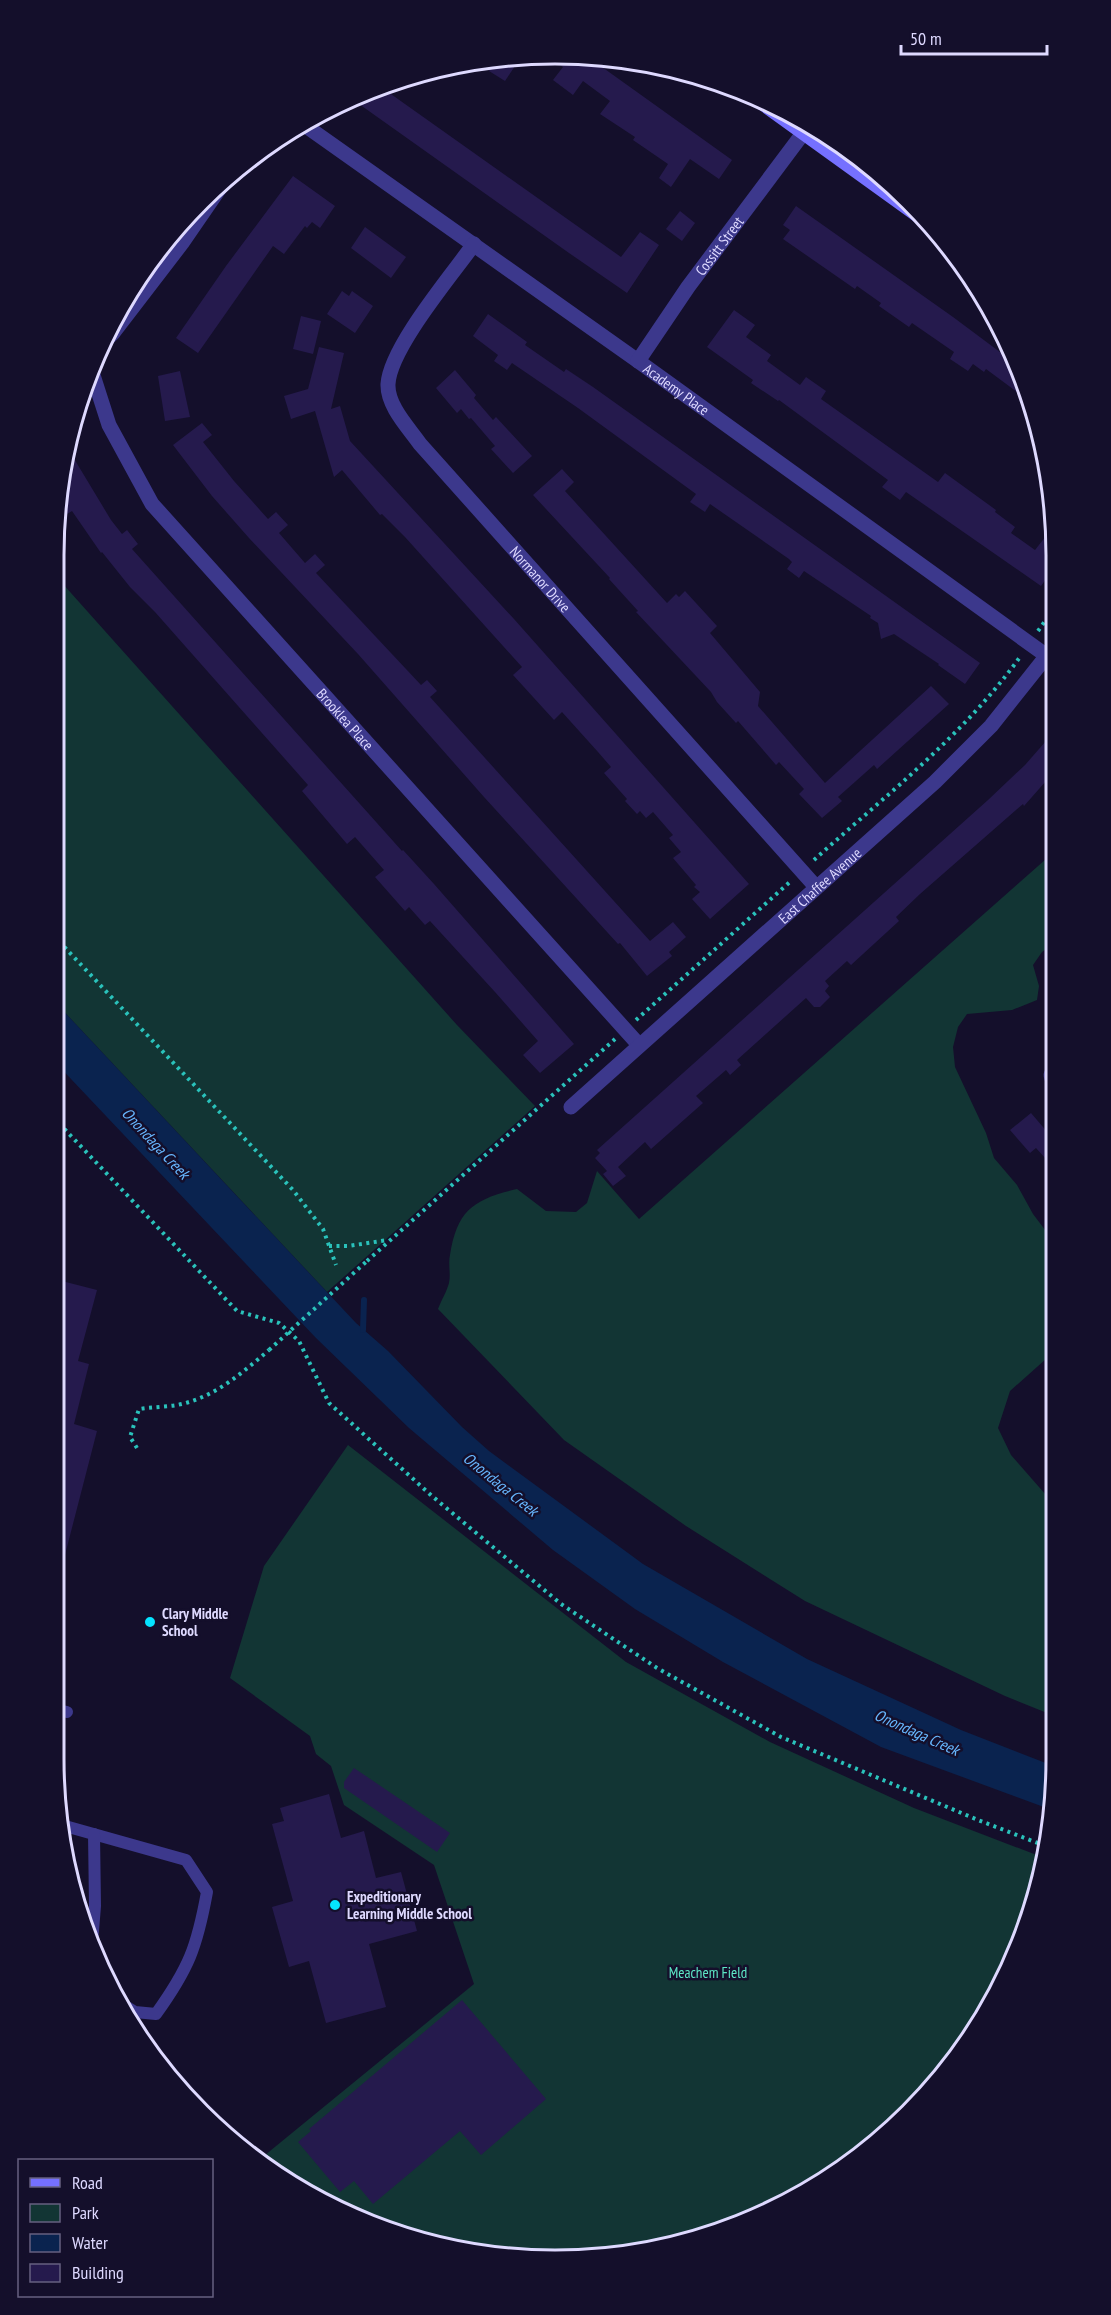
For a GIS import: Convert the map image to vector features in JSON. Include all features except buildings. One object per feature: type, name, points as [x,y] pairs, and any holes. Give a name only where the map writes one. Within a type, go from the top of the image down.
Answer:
[{"type":"main road","points":[[804,132],[881,187]]},
{"type":"street","name":"Academy Place","points":[[311,130],[638,361],[1029,643],[1046,650]]},
{"type":"street","name":"Cossitt Street","points":[[638,361],[688,287],[804,132]]},
{"type":"street","points":[[129,313],[202,214]]},
{"type":"street","name":"Normanor Drive","points":[[474,244],[407,336],[394,362],[388,385],[392,403],[420,444],[816,887]]},
{"type":"street","name":"Brooklea Place","points":[[96,384],[109,425],[152,504],[639,1045]]},
{"type":"street","name":"East Chaffee Avenue","points":[[571,1107],[935,782],[991,726],[1046,657]]},
{"type":"lane","points":[[64,1711],[68,1712]]},
{"type":"lane","points":[[70,1827],[186,1860],[207,1892],[200,1930],[191,1958],[178,1983],[156,2014],[134,2011]]},
{"type":"lane","points":[[94,1834],[94,1924]]},
{"type":"path","points":[[137,1448],[130,1437],[139,1409],[177,1405],[205,1396],[232,1382],[270,1350],[960,728],[983,702],[1046,620]]},
{"type":"path","points":[[64,947],[293,1190],[323,1229],[336,1265]]},
{"type":"path","points":[[64,1129],[237,1311],[279,1323],[299,1341],[329,1403],[432,1496],[561,1604],[657,1668],[780,1737],[978,1820],[1039,1843]]},
{"type":"path","points":[[329,1246],[348,1246],[390,1240]]},
{"type":"green space","points":[[64,585],[457,1025],[535,1106],[327,1292],[64,1012]]},
{"type":"green space","points":[[1046,859],[1046,949],[1033,965],[1039,986],[1037,1000],[1012,1010],[967,1014],[958,1027],[953,1047],[955,1067],[986,1133],[994,1158],[1017,1185],[1033,1214],[1046,1231],[1046,1359],[1010,1391],[998,1428],[1011,1455],[1046,1495],[1046,1713],[1005,1696],[805,1601],[686,1526],[564,1440],[438,1309],[449,1283],[449,1258],[457,1227],[470,1209],[489,1197],[517,1189],[546,1211],[576,1212],[587,1203],[597,1171],[639,1219]]},
{"type":"green space","name":"Meachem Field","points":[[348,1445],[626,1662],[770,1742],[914,1808],[1037,1855],[1030,1887],[1009,1947],[996,1977],[964,2032],[925,2083],[903,2107],[879,2129],[828,2168],[773,2200],[743,2213],[683,2234],[651,2241],[620,2246],[556,2250],[491,2246],[460,2241],[428,2234],[368,2213],[338,2200],[283,2168],[265,2155],[474,1984],[434,1865],[344,1805],[331,1766],[316,1754],[310,1736],[230,1678],[264,1566]]},
{"type":"water","name":"Onondaga Creek","points":[[64,1012],[356,1323],[388,1351],[462,1427],[489,1451],[643,1564],[807,1659],[961,1730],[1046,1763],[1044,1807],[881,1747],[723,1662],[635,1609],[553,1550],[409,1428],[316,1338],[64,1072]]},
{"type":"waterway","points":[[363,1330],[364,1300]]},
{"type":"place","name":"Clary Middle School","points":[[150,1622]]},
{"type":"place","name":"Expeditionary Learning Middle School","points":[[335,1905]]}]
